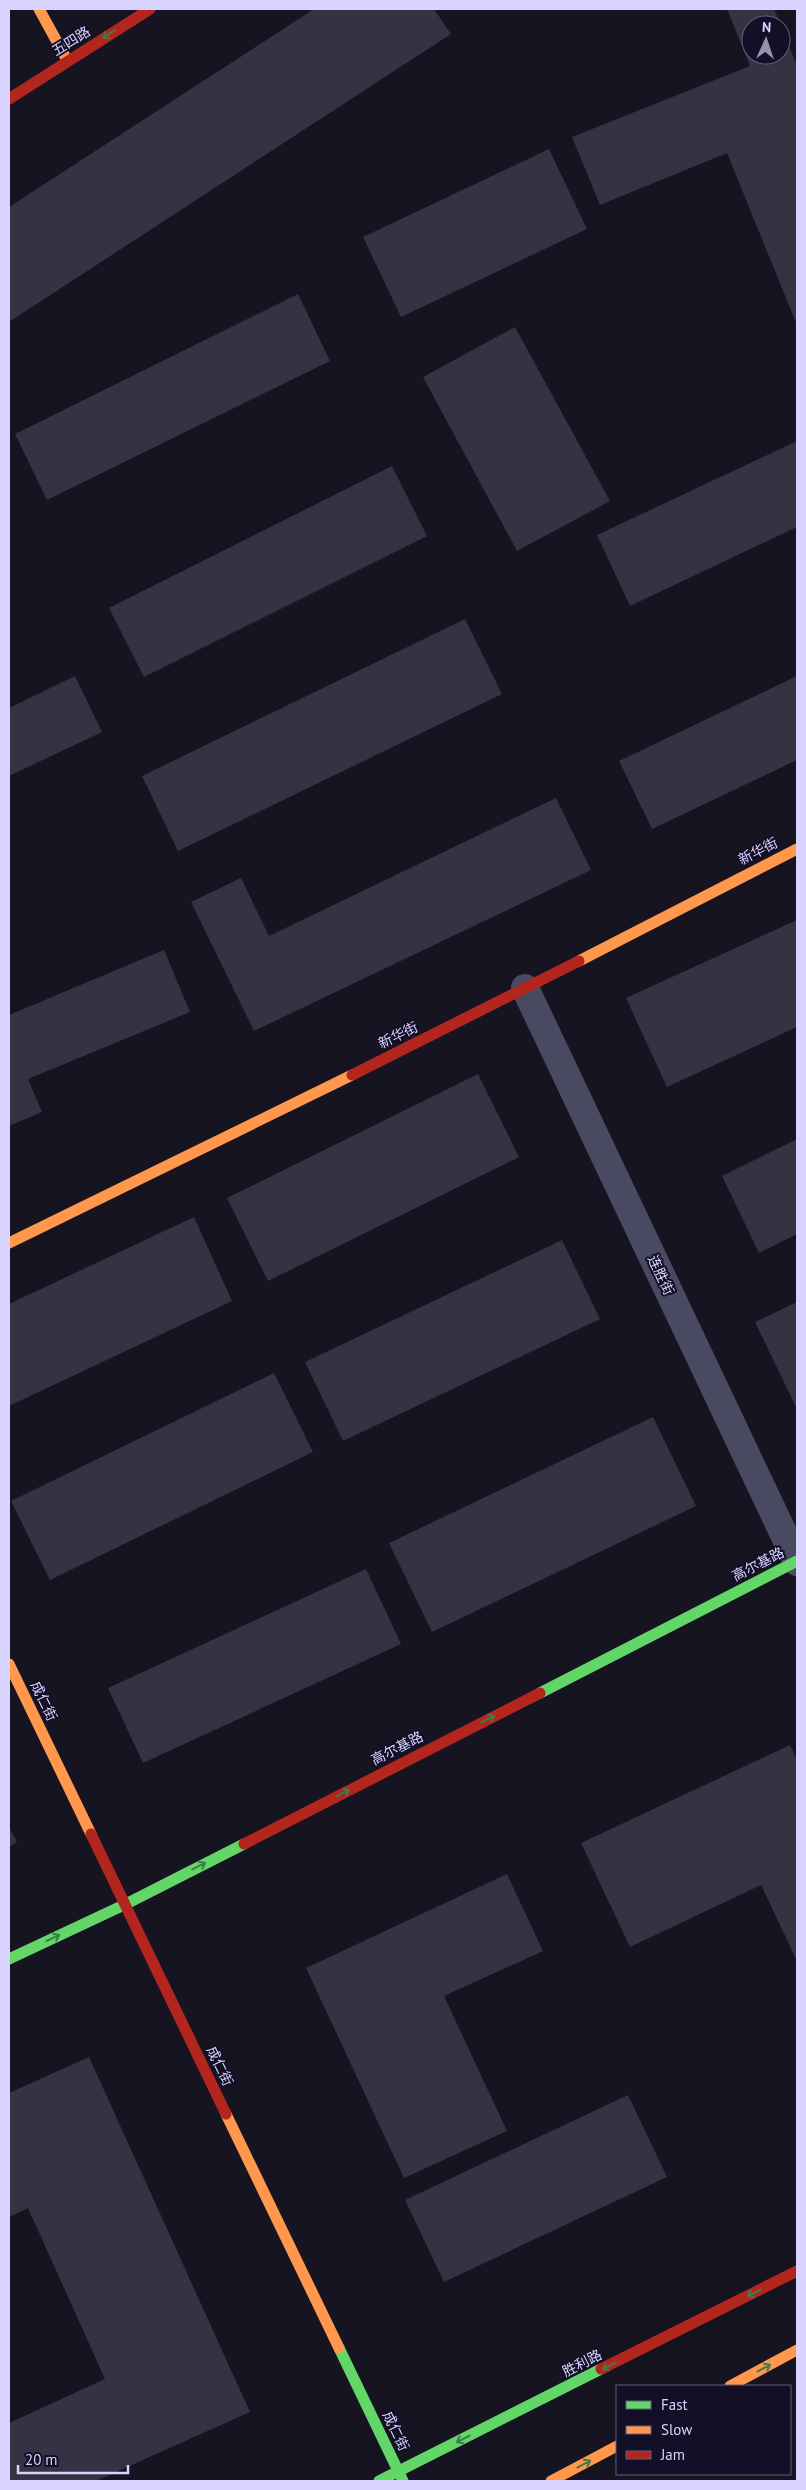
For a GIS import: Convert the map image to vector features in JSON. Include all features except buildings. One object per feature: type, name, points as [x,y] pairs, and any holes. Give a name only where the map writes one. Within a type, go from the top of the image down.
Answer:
[{"type":"street","points":[[40,9],[67,60]]},
{"type":"street","name":"五四路","points":[[9,100],[67,60],[150,9]]},
{"type":"street","name":"新华街","points":[[9,1243],[490,1007],[797,848]]},
{"type":"street","name":"连胜街","points":[[524,988],[797,1561]]},
{"type":"street","name":"高尔基路","points":[[9,1959],[126,1904],[797,1561]]},
{"type":"street","name":"成仁街","points":[[9,1664],[401,2476]]},
{"type":"street","name":"胜利路","points":[[379,2481],[401,2476],[797,2271]]},
{"type":"street","points":[[732,2385],[797,2350]]},
{"type":"street","points":[[551,2481],[616,2447]]},
{"type":"traffic: fast","points":[[540,1693],[797,1561]]},
{"type":"traffic: fast","points":[[9,1959],[126,1904],[244,1844]]},
{"type":"traffic: fast","points":[[339,2348],[403,2481]]},
{"type":"traffic: fast","points":[[379,2481],[601,2369]]},
{"type":"traffic: slow","points":[[39,9],[67,60]]},
{"type":"traffic: slow","points":[[579,961],[797,849]]},
{"type":"traffic: slow","points":[[9,1243],[352,1075]]},
{"type":"traffic: slow","points":[[9,1664],[91,1834]]},
{"type":"traffic: slow","points":[[226,2114],[339,2348]]},
{"type":"traffic: slow","points":[[732,2385],[797,2350]]},
{"type":"traffic: slow","points":[[551,2481],[616,2447]]},
{"type":"traffic: jam","points":[[9,99],[150,9]]},
{"type":"traffic: jam","points":[[352,1075],[579,961]]},
{"type":"traffic: jam","points":[[244,1844],[540,1693]]},
{"type":"traffic: jam","points":[[91,1834],[226,2114]]},
{"type":"traffic: jam","points":[[601,2369],[797,2271]]}]
